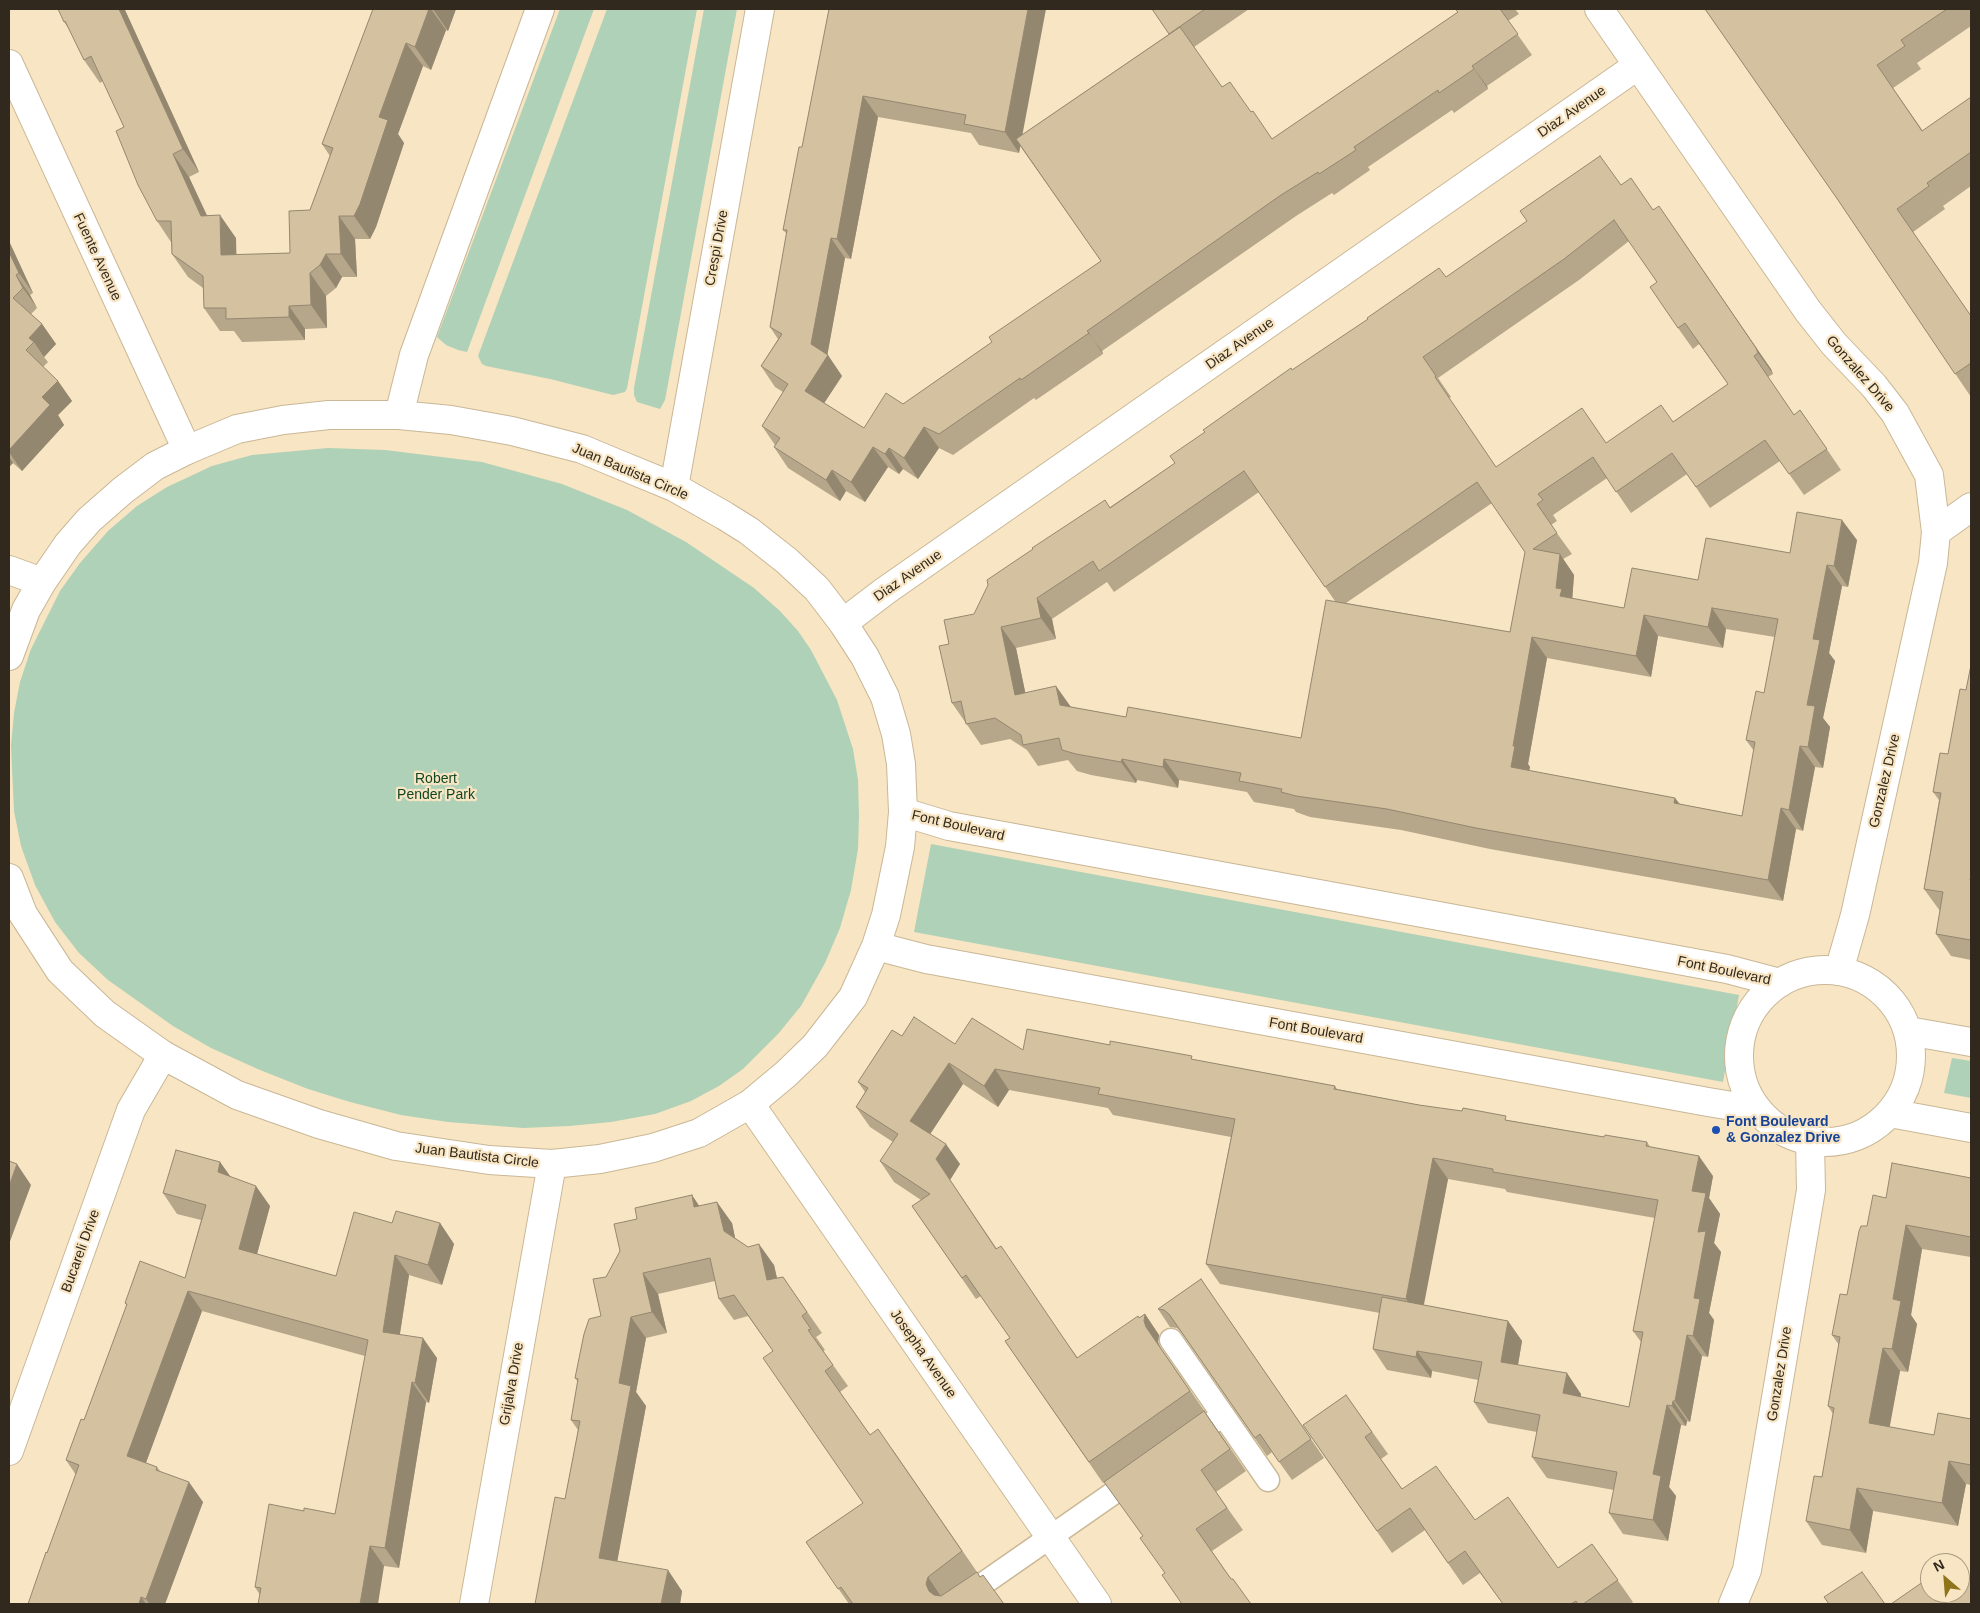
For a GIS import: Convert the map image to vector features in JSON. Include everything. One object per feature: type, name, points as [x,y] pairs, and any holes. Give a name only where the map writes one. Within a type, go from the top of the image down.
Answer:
[{"type":"street","points":[[399,415],[414,355],[540,9]]},
{"type":"street","name":"Crespi Drive","points":[[674,487],[760,9]]},
{"type":"street","name":"Gonzalez Drive","points":[[1599,9],[1808,311],[1834,344],[1874,386],[1894,413],[1929,475],[1936,532],[1933,564],[1855,915],[1839,971]]},
{"type":"street","name":"Fuente Avenue","points":[[9,64],[186,450]]},
{"type":"street","name":"Diaz Avenue","points":[[844,623],[885,591],[1637,66]]},
{"type":"street","name":"Juan Bautista Circle","points":[[9,656],[26,610],[62,552],[90,520],[122,491],[155,466],[186,450],[237,429],[283,420],[329,415],[399,415],[512,431],[582,449],[674,487],[750,531],[787,561],[817,589],[844,623],[865,657],[888,706],[896,734],[901,764],[903,812],[900,847],[886,915],[876,946],[853,997],[815,1046],[786,1074],[750,1104],[698,1133],[653,1148],[600,1159],[552,1164],[489,1160],[396,1146],[320,1124],[237,1095],[163,1054],[105,1014],[60,970],[23,914],[9,878]]},
{"type":"street","points":[[1936,532],[1971,507]]},
{"type":"street","points":[[9,570],[42,582]]},
{"type":"street","name":"Font Boulevard","points":[[903,812],[964,829],[1717,968],[1780,983]]},
{"type":"street","name":"Font Boulevard","points":[[876,946],[926,960],[1698,1101],[1757,1110]]},
{"type":"street","points":[[1809,971],[1839,971],[1857,976],[1874,985],[1889,997],[1900,1013],[1908,1031],[1911,1057],[1907,1083],[1900,1099],[1890,1114],[1873,1127],[1854,1137],[1832,1142],[1810,1141],[1790,1135],[1778,1128],[1757,1110],[1747,1094],[1741,1077],[1740,1041],[1754,1008],[1766,994],[1780,983],[1809,971]]},
{"type":"street","points":[[1908,1031],[1971,1042]]},
{"type":"street","name":"Bucareli Drive","points":[[9,1451],[132,1110],[163,1054]]},
{"type":"street","name":"Josepha Avenue","points":[[750,1104],[1097,1604]]},
{"type":"street","points":[[1890,1114],[1971,1128]]},
{"type":"street","name":"Gonzalez Drive","points":[[1733,1604],[1748,1570],[1811,1190],[1810,1141]]},
{"type":"street","name":"Grijalva Drive","points":[[474,1604],[552,1164]]},
{"type":"lane","points":[[1171,1340],[1268,1480]]},
{"type":"lane","points":[[954,1604],[1223,1415]]},
{"type":"green space","points":[[560,9],[594,9],[467,352],[458,350],[446,345],[437,337]]},
{"type":"green space","points":[[607,9],[697,9],[627,388],[625,392],[613,395],[550,379],[486,366],[482,364],[478,356]]},
{"type":"green space","points":[[704,9],[737,9],[665,400],[660,409],[637,402],[634,388]]},
{"type":"green space","name":"Robert Pender Park","points":[[328,448],[385,450],[482,462],[562,484],[627,510],[686,542],[754,588],[780,611],[798,631],[811,650],[837,700],[853,749],[858,780],[859,816],[858,849],[851,890],[840,928],[825,963],[801,1006],[778,1034],[743,1069],[719,1086],[691,1101],[655,1114],[611,1122],[569,1126],[523,1128],[448,1122],[401,1115],[308,1089],[211,1048],[173,1026],[108,980],[79,953],[55,922],[35,885],[21,846],[14,811],[11,746],[14,713],[20,682],[31,649],[60,591],[80,563],[108,531],[137,506],[167,487],[212,466],[252,455]]},
{"type":"green space","points":[[931,844],[1739,995],[1723,1082],[914,932]]},
{"type":"green space","points":[[1952,1058],[1971,1061],[1971,1098],[1944,1093]]},
{"type":"building","points":[[58,9],[119,9],[183,149],[173,154],[201,216],[220,215],[221,255],[290,253],[289,211],[310,210],[333,148],[322,144],[373,9],[429,9],[415,47],[406,43],[379,117],[388,120],[360,204],[354,216],[339,216],[341,254],[326,254],[320,265],[310,273],[311,305],[289,306],[289,317],[226,319],[226,308],[204,308],[203,276],[172,254],[171,221],[157,221],[138,185],[116,131],[124,127],[91,56],[84,60]]},
{"type":"building","points":[[829,9],[1028,9],[1005,132],[964,124],[966,115],[863,96],[837,239],[831,238],[811,344],[828,355],[805,391],[864,428],[886,393],[903,404],[992,342],[989,337],[1101,261],[1016,139],[1180,27],[1222,87],[1230,82],[1272,139],[1458,12],[1455,9],[1500,9],[1518,34],[1472,66],[1474,69],[1439,93],[1438,90],[1354,147],[1356,150],[1319,174],[1318,172],[1281,195],[1087,331],[1089,333],[1021,380],[1020,378],[939,434],[924,427],[904,458],[889,448],[885,454],[873,447],[851,482],[832,470],[826,480],[774,447],[780,438],[762,426],[788,384],[761,366],[782,334],[770,327],[787,230],[783,230],[799,147],[802,147]]},
{"type":"building","points":[[1152,9],[1205,9],[1169,34]]},
{"type":"building","points":[[1705,9],[1947,9],[1901,40],[1905,46],[1877,65],[1922,131],[1971,97],[1971,152],[1927,183],[1929,186],[1897,209],[1971,316],[1971,363],[1955,374],[1838,200]]},
{"type":"building","points":[[1600,156],[1621,185],[1631,178],[1653,210],[1659,206],[1756,348],[1758,353],[1754,356],[1794,415],[1800,410],[1827,449],[1789,474],[1765,440],[1696,487],[1672,453],[1616,492],[1593,457],[1538,494],[1543,500],[1537,504],[1557,533],[1533,549],[1560,554],[1556,588],[1562,589],[1560,596],[1624,608],[1632,568],[1698,580],[1706,538],[1790,553],[1797,512],[1842,520],[1834,566],[1827,565],[1813,639],[1820,640],[1807,705],[1815,706],[1808,747],[1800,746],[1789,810],[1781,808],[1768,880],[1476,828],[1387,809],[1296,796],[1281,792],[1282,789],[1239,781],[1241,773],[1164,759],[1163,767],[1122,759],[1121,762],[1076,754],[1062,750],[1059,738],[1023,745],[1021,735],[995,718],[966,724],[961,701],[952,703],[939,646],[949,644],[944,620],[974,614],[988,585],[987,580],[1105,500],[1110,508],[1175,463],[1170,456],[1205,432],[1203,430],[1291,368],[1292,370],[1368,319],[1439,268],[1446,277],[1527,221],[1520,211]],"holes":[[[1614,220],[1657,282],[1650,287],[1678,328],[1685,323],[1728,384],[1673,422],[1661,405],[1606,443],[1582,408],[1496,467],[1423,357],[1564,259]],[[1244,471],[1325,587],[1477,482],[1525,552],[1510,632],[1326,600],[1301,738],[1128,707],[1126,717],[1060,705],[1056,686],[1015,695],[1001,627],[1041,618],[1037,598],[1093,561],[1099,571]],[[1712,608],[1778,619],[1764,693],[1756,691],[1746,740],[1755,742],[1742,816],[1674,803],[1675,798],[1511,767],[1532,637],[1636,656],[1644,615],[1708,627]]]},
{"type":"building","points":[[9,252],[19,273],[16,275],[23,288],[13,298],[42,324],[29,338],[34,342],[26,350],[58,381],[42,397],[50,405],[9,450]]},
{"type":"building","points":[[1971,665],[1971,940],[1936,934],[1943,892],[1924,889],[1941,793],[1933,792],[1940,753],[1948,754],[1960,689],[1966,690]]},
{"type":"building","points":[[914,1017],[955,1044],[972,1018],[1023,1050],[1027,1029],[1110,1045],[1110,1041],[1192,1056],[1191,1059],[1335,1086],[1334,1089],[1419,1105],[1462,1111],[1463,1108],[1506,1116],[1505,1120],[1604,1137],[1605,1135],[1647,1142],[1646,1146],[1699,1156],[1692,1191],[1706,1193],[1698,1232],[1706,1231],[1694,1298],[1700,1299],[1693,1336],[1687,1335],[1675,1401],[1673,1401],[1672,1406],[1667,1405],[1653,1474],[1661,1476],[1653,1520],[1609,1513],[1617,1472],[1532,1457],[1540,1415],[1474,1402],[1482,1362],[1417,1351],[1416,1357],[1373,1349],[1382,1297],[1508,1321],[1501,1362],[1567,1373],[1563,1393],[1629,1407],[1643,1332],[1633,1331],[1658,1200],[1493,1172],[1493,1169],[1433,1158],[1406,1299],[1206,1264],[1235,1119],[1098,1094],[1100,1088],[995,1069],[984,1086],[949,1063],[910,1121],[946,1144],[936,1159],[996,1249],[1001,1246],[1077,1358],[1138,1316],[1139,1318],[1145,1314],[1144,1321],[1146,1327],[1190,1391],[1089,1462],[1005,1341],[1010,1338],[966,1275],[962,1278],[912,1206],[930,1194],[880,1161],[898,1134],[856,1107],[868,1088],[858,1082],[892,1030],[902,1036]]},
{"type":"building","points":[[176,1150],[220,1162],[218,1172],[256,1186],[239,1249],[336,1276],[354,1212],[392,1223],[396,1211],[440,1223],[428,1265],[395,1255],[383,1332],[423,1338],[415,1383],[412,1382],[385,1548],[370,1546],[360,1604],[258,1604],[261,1588],[255,1587],[269,1504],[304,1511],[304,1508],[335,1514],[368,1340],[188,1291],[127,1456],[157,1467],[156,1470],[189,1482],[146,1599],[141,1597],[139,1604],[28,1604],[79,1465],[66,1460],[81,1419],[84,1420],[127,1304],[125,1303],[140,1261],[185,1278],[206,1205],[163,1193]]},
{"type":"building","points":[[9,1161],[17,1164],[9,1186]]},
{"type":"building","points":[[1892,1163],[1971,1178],[1971,1237],[1906,1225],[1893,1299],[1901,1301],[1892,1349],[1883,1348],[1869,1423],[1934,1435],[1938,1413],[1971,1419],[1971,1465],[1949,1461],[1942,1503],[1857,1488],[1850,1530],[1806,1521],[1814,1476],[1822,1477],[1834,1408],[1828,1406],[1840,1337],[1832,1335],[1840,1294],[1847,1295],[1859,1231],[1861,1226],[1867,1226],[1873,1195],[1886,1198]]},
{"type":"building","points":[[692,1195],[694,1207],[717,1202],[724,1231],[748,1247],[759,1244],[767,1280],[783,1277],[807,1312],[802,1316],[811,1329],[808,1330],[833,1365],[825,1371],[870,1435],[878,1429],[962,1551],[928,1577],[926,1584],[929,1591],[934,1595],[941,1596],[977,1572],[980,1577],[983,1575],[1004,1604],[853,1604],[841,1587],[838,1589],[806,1542],[863,1503],[763,1358],[773,1351],[734,1295],[719,1299],[710,1258],[643,1273],[652,1312],[631,1317],[619,1383],[631,1386],[599,1558],[668,1570],[661,1604],[535,1604],[555,1497],[565,1499],[580,1421],[571,1420],[578,1379],[575,1378],[584,1334],[589,1319],[601,1316],[593,1279],[606,1277],[620,1251],[614,1224],[637,1219],[635,1208]]},
{"type":"building","points":[[1201,1279],[1311,1439],[1279,1462],[1260,1434],[1255,1438],[1169,1314],[1164,1310],[1158,1309]]},
{"type":"building","points":[[1346,1395],[1372,1432],[1365,1437],[1402,1489],[1436,1466],[1475,1520],[1508,1497],[1558,1568],[1592,1544],[1618,1580],[1583,1604],[1578,1604],[1576,1601],[1571,1604],[1503,1604],[1465,1551],[1448,1563],[1410,1508],[1377,1531],[1303,1425]]},
{"type":"building","points":[[1204,1411],[1230,1449],[1201,1470],[1227,1508],[1196,1529],[1251,1604],[1182,1604],[1162,1575],[1165,1573],[1140,1538],[1143,1536],[1104,1482]]},
{"type":"building","points":[[1862,1572],[1885,1604],[1829,1604],[1824,1597]]},
{"type":"building","points":[[1970,1579],[1971,1580],[1971,1604],[1891,1604],[1920,1584],[1920,1603],[1970,1603]]},
{"type":"place","name":"Font Boulevard & Gonzalez Drive","points":[[1716,1130]]}]
